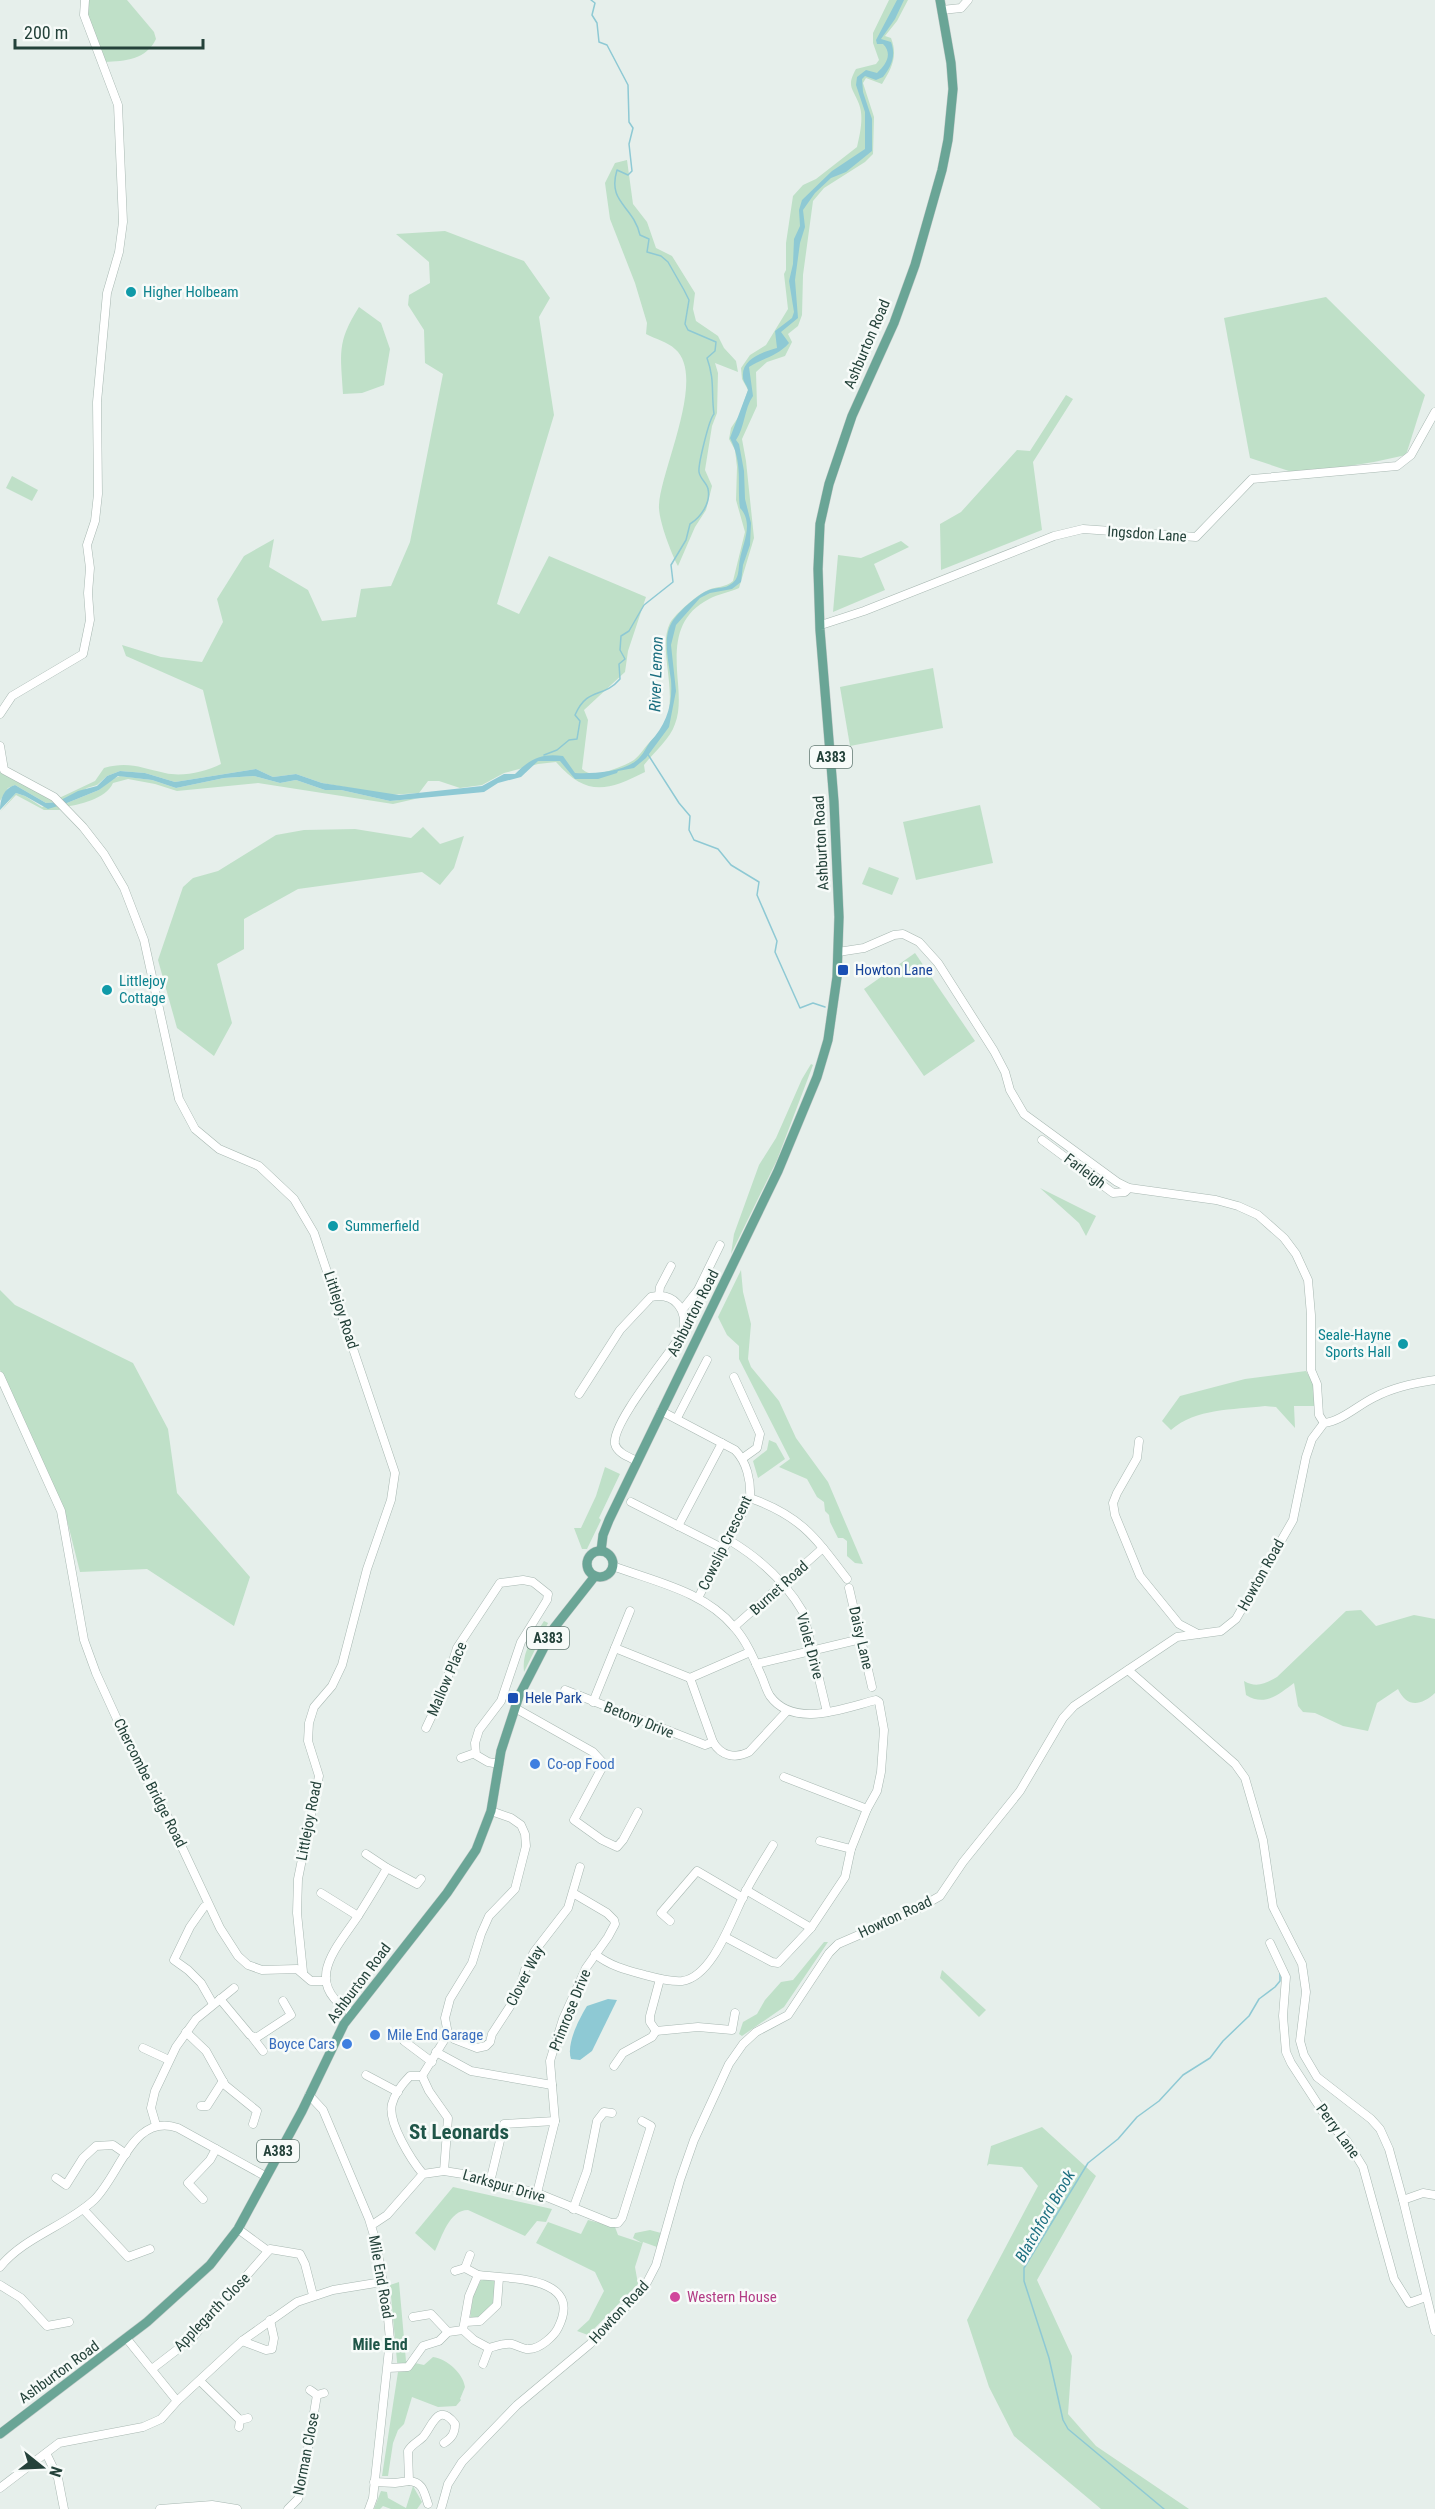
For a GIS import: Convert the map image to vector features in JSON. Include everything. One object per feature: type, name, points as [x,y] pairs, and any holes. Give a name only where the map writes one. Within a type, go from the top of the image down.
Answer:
[{"type":"main road","name":"Ashburton Road","points":[[613,1566],[605,1576],[595,1576],[588,1569],[588,1560],[593,1553],[601,1551],[603,1535],[609,1520],[735,1264],[799,1124],[828,1040],[838,952],[839,917],[834,802],[821,625],[818,558],[820,524],[829,484],[852,416],[894,323],[915,265],[948,140],[952,89],[951,63],[941,5]]},
{"type":"main road","points":[[601,1551],[609,1554],[613,1566]]},
{"type":"main road","name":"Ashburton Road","points":[[0,2434],[127,2339],[210,2265],[238,2229],[335,2041],[352,2013],[456,1881],[476,1850],[491,1811],[499,1764],[515,1708],[554,1628],[595,1576]]},
{"type":"street","points":[[0,714],[12,696],[83,654],[90,620],[88,593],[90,568],[87,545],[95,520],[98,494],[97,402],[107,292],[119,252],[123,222],[118,105],[84,15],[85,0]]},
{"type":"street","points":[[941,5],[961,8],[968,0]]},
{"type":"street","name":"Ingsdon Lane","points":[[821,625],[864,611],[1054,536],[1083,530],[1196,537],[1252,479],[1397,466],[1411,455],[1435,412]]},
{"type":"street","name":"Littlejoy Road","points":[[0,747],[4,770],[54,797],[83,827],[104,854],[124,888],[144,940],[179,1099],[195,1129],[219,1149],[259,1166],[294,1199],[314,1233],[395,1473],[391,1500],[378,1544],[367,1569],[342,1665],[332,1686],[315,1707],[309,1723],[308,1741],[319,1776],[298,1879],[297,1913],[303,1972]]},
{"type":"street","points":[[838,952],[864,948],[894,935],[903,934],[919,942],[938,963],[994,1051],[1005,1072],[1010,1090],[1024,1114],[1117,1182],[1129,1188],[1216,1200],[1238,1206],[1258,1215],[1284,1238],[1296,1254],[1308,1280],[1311,1315],[1311,1370],[1317,1384],[1319,1415],[1324,1423],[1332,1422],[1396,1387],[1435,1380]]},
{"type":"street","name":"Farleigh","points":[[1042,1140],[1113,1193],[1125,1192],[1129,1188]]},
{"type":"street","points":[[683,1309],[698,1290],[720,1245]]},
{"type":"street","points":[[659,1295],[660,1287],[671,1266]]},
{"type":"street","points":[[579,1394],[620,1329],[651,1297],[659,1295],[673,1299],[683,1309],[685,1324],[683,1332],[625,1413],[617,1433],[614,1443],[617,1449],[637,1461]]},
{"type":"street","points":[[677,1418],[707,1360]]},
{"type":"street","name":"Chercombe Bridge Road","points":[[0,1376],[61,1511],[84,1640],[96,1673],[136,1763],[164,1809],[220,1928],[237,1956],[254,1968],[262,1970],[297,1969],[311,1981],[326,1981]]},
{"type":"street","points":[[661,1411],[735,1450],[743,1458],[757,1448],[760,1434],[734,1377]]},
{"type":"street","name":"Howton Road","points":[[441,2509],[448,2484],[462,2462],[517,2405],[590,2344],[642,2291],[653,2274],[694,2140],[729,2064],[743,2044],[756,2032],[788,2015],[829,1953],[838,1944],[912,1912],[940,1896],[996,1818],[1020,1791],[1063,1718],[1085,1697],[1177,1637],[1221,1631],[1236,1619],[1293,1520],[1306,1457],[1312,1439],[1324,1423]]},
{"type":"street","points":[[1138,1441],[1137,1458],[1116,1493],[1113,1503],[1115,1515],[1130,1545],[1140,1576],[1179,1624],[1181,1629],[1177,1637]]},
{"type":"street","points":[[678,1526],[722,1443]]},
{"type":"street","name":"Cowslip Crescent","points":[[698,1598],[750,1498],[751,1487],[743,1458]]},
{"type":"street","points":[[750,1498],[788,1513],[823,1548],[847,1579]]},
{"type":"street","points":[[632,1502],[724,1549]]},
{"type":"street","name":"Violet Drive","points":[[729,1540],[755,1556],[783,1584],[802,1612],[827,1712]]},
{"type":"street","name":"Burnet Road","points":[[734,1627],[823,1548]]},
{"type":"street","points":[[613,1566],[698,1598],[734,1627],[750,1652],[770,1696],[787,1711],[811,1715],[876,1700],[879,1702],[884,1730],[881,1772],[877,1791],[851,1848],[845,1877],[811,1928],[775,1964],[725,1937]]},
{"type":"street","name":"Mallow Place","points":[[426,1728],[443,1692],[457,1648],[500,1583],[523,1580],[533,1582],[548,1594],[548,1600],[526,1631],[501,1701],[479,1730],[475,1753]]},
{"type":"street","name":"Daisy Lane","points":[[849,1588],[872,1687]]},
{"type":"street","points":[[593,1702],[630,1611]]},
{"type":"street","points":[[1179,1624],[1199,1634]]},
{"type":"street","points":[[756,1664],[861,1639]]},
{"type":"street","points":[[615,1648],[690,1677],[750,1652]]},
{"type":"street","points":[[1128,1670],[1236,1764],[1245,1778],[1263,1840],[1273,1907],[1302,1964],[1306,1992],[1301,2033],[1304,2055],[1317,2077],[1371,2119],[1380,2129],[1389,2149],[1403,2200],[1435,2331]]},
{"type":"street","points":[[690,1677],[713,1742]]},
{"type":"street","name":"Betony Drive","points":[[565,1690],[705,1745],[713,1742],[719,1751],[728,1755],[742,1756],[756,1746],[787,1711]]},
{"type":"street","points":[[515,1708],[601,1758],[604,1764],[574,1820],[602,1840],[617,1847],[638,1812]]},
{"type":"street","points":[[461,1758],[475,1753],[481,1759],[499,1764]]},
{"type":"street","points":[[784,1777],[867,1809]]},
{"type":"street","points":[[422,2076],[448,2034],[445,2018],[450,1999],[472,1963],[489,1916],[515,1889],[526,1846],[525,1834],[521,1825],[511,1818],[491,1811]]},
{"type":"street","points":[[820,1841],[851,1848]]},
{"type":"street","name":"Primrose Drive","points":[[594,1954],[618,1968],[660,1979],[683,1981],[700,1973],[725,1937],[744,1894],[773,1845]]},
{"type":"street","points":[[366,1854],[417,1884],[421,1879]]},
{"type":"street","name":"Clover Way","points":[[448,2034],[454,2039],[477,2048],[486,2046],[490,2042],[492,2034],[518,1994],[525,1970],[534,1952],[568,1908],[580,1867]]},
{"type":"street","points":[[352,2013],[331,1996],[326,1981],[327,1961],[387,1868]]},
{"type":"street","points":[[670,1921],[661,1913],[697,1870],[811,1928]]},
{"type":"street","points":[[321,1893],[358,1916]]},
{"type":"street","name":"Primrose Drive","points":[[552,2085],[550,2061],[563,2019],[586,1968],[615,1924],[614,1920],[590,1901],[573,1893]]},
{"type":"street","points":[[204,1907],[190,1927],[174,1960],[189,1970],[216,2002],[263,2050]]},
{"type":"street","name":"Perry Lane","points":[[1270,1943],[1286,1977],[1283,2016],[1286,2052],[1332,2126],[1347,2141],[1363,2167],[1394,2279],[1402,2294],[1410,2303],[1426,2297]]},
{"type":"street","points":[[656,2031],[650,2022],[650,2016],[660,1979]]},
{"type":"street","points":[[156,2125],[152,2100],[169,2060],[196,2019],[234,1988]]},
{"type":"street","points":[[253,2038],[259,2037],[291,2015],[283,2001]]},
{"type":"street","points":[[656,2031],[698,2027],[732,2030],[735,2013]]},
{"type":"street","points":[[614,2066],[623,2053],[652,2037],[656,2031]]},
{"type":"street","points":[[186,2032],[206,2052],[223,2081],[257,2111],[253,2124]]},
{"type":"street","points":[[404,2041],[432,2062]]},
{"type":"street","points":[[143,2048],[169,2060]]},
{"type":"street","points":[[436,2052],[471,2071],[552,2085],[555,2121],[537,2193]]},
{"type":"street","points":[[366,2074],[398,2092]]},
{"type":"street","points":[[375,2223],[387,2215],[423,2174],[412,2161],[393,2121],[391,2106],[410,2076],[422,2076]]},
{"type":"street","points":[[422,2076],[429,2091],[448,2118],[444,2171]]},
{"type":"street","points":[[201,2106],[207,2106],[223,2081]]},
{"type":"street","name":"Mile End Road","points":[[309,2095],[323,2110],[369,2219],[376,2242],[390,2329],[388,2368],[369,2509]]},
{"type":"street","points":[[573,2209],[587,2171],[597,2121],[604,2112],[612,2113]]},
{"type":"street","points":[[490,2182],[504,2124],[555,2121]]},
{"type":"street","name":"Larkspur Drive","points":[[423,2174],[444,2171],[463,2174],[537,2193],[573,2209],[618,2223],[622,2218],[655,2127],[642,2121]]},
{"type":"street","points":[[0,2267],[14,2253],[83,2209],[94,2199],[113,2177],[139,2135],[156,2125],[163,2124],[178,2128],[264,2176]]},
{"type":"street","points":[[56,2178],[66,2185],[83,2158],[96,2146],[113,2145],[126,2154]]},
{"type":"street","points":[[203,2199],[188,2183],[210,2160],[216,2149]]},
{"type":"street","points":[[1403,2200],[1424,2193],[1435,2195]]},
{"type":"street","points":[[83,2209],[128,2258],[150,2249]]},
{"type":"street","points":[[238,2229],[268,2251],[273,2248],[300,2254],[313,2295]]},
{"type":"street","name":"Applegarth Close","points":[[152,2369],[191,2339],[268,2251]]},
{"type":"street","points":[[465,2268],[470,2255]]},
{"type":"street","points":[[455,2271],[465,2268],[478,2275],[527,2278],[556,2291],[563,2300],[564,2309],[562,2321],[556,2332],[542,2344],[529,2350],[508,2343],[489,2348],[474,2340],[465,2326],[469,2296],[478,2275]]},
{"type":"street","points":[[388,2368],[408,2367],[423,2346],[439,2341],[448,2332],[480,2321],[497,2305],[499,2278]]},
{"type":"street","points":[[0,2488],[59,2444],[151,2425],[161,2419],[177,2401],[242,2342],[284,2310],[313,2295],[382,2282]]},
{"type":"street","points":[[0,2285],[21,2298],[48,2326],[69,2322]]},
{"type":"street","points":[[413,2317],[431,2314],[448,2332]]},
{"type":"street","points":[[242,2342],[266,2350],[272,2349],[274,2338],[270,2320]]},
{"type":"street","points":[[127,2339],[177,2401]]},
{"type":"street","points":[[483,2364],[489,2348]]},
{"type":"street","points":[[200,2381],[242,2422]]},
{"type":"street","name":"Norman Close","points":[[288,2509],[294,2505],[301,2490],[317,2393]]},
{"type":"street","points":[[409,2481],[408,2451],[422,2438],[434,2418],[439,2415],[446,2416],[455,2424],[451,2438],[444,2443]]},
{"type":"street","points":[[46,2453],[58,2478],[64,2509]]},
{"type":"street","points":[[374,2482],[417,2481],[421,2485],[428,2504]]},
{"type":"street","points":[[160,2509],[207,2507],[237,2509]]},
{"type":"green space","points":[[87,0],[127,0],[154,32],[156,39],[152,46],[134,58],[105,62],[88,19]]},
{"type":"green space","points":[[889,0],[908,0],[897,21],[885,36],[891,38],[894,51],[889,73],[882,84],[866,78],[863,83],[874,117],[873,154],[865,162],[824,188],[813,201],[803,275],[802,315],[798,326],[788,334],[792,342],[785,356],[767,362],[756,372],[757,406],[742,439],[754,538],[739,588],[713,597],[697,606],[683,625],[677,646],[679,698],[677,719],[673,730],[644,765],[645,772],[619,784],[597,787],[577,781],[556,762],[504,773],[482,785],[460,788],[439,781],[428,781],[419,793],[389,795],[322,783],[296,774],[273,777],[256,769],[175,782],[145,773],[120,771],[107,776],[97,785],[87,788],[62,805],[99,790],[112,779],[120,776],[152,780],[176,788],[224,778],[254,776],[280,783],[296,780],[325,790],[341,790],[390,801],[419,798],[393,804],[258,783],[177,791],[128,779],[113,783],[98,797],[59,810],[44,810],[16,795],[0,812],[16,793],[42,807],[58,802],[46,803],[15,785],[8,788],[0,801],[0,747],[2,766],[57,799],[95,781],[104,768],[113,766],[135,766],[165,773],[186,774],[221,764],[203,690],[126,656],[122,645],[161,657],[202,662],[223,622],[217,599],[244,556],[274,539],[269,567],[308,590],[322,621],[356,617],[361,589],[391,586],[410,542],[443,374],[425,363],[424,330],[408,305],[409,295],[430,283],[429,262],[396,234],[445,231],[524,261],[550,298],[539,317],[554,415],[497,604],[519,614],[549,556],[646,597],[628,651],[625,672],[584,710],[588,720],[582,769],[590,773],[599,773],[617,768],[635,759],[662,729],[669,711],[666,645],[670,623],[698,596],[733,581],[745,532],[736,500],[735,450],[729,439],[731,428],[739,416],[748,390],[742,379],[741,368],[750,355],[766,345],[788,309],[784,274],[793,196],[803,185],[816,179],[857,147],[861,114],[851,80],[856,69],[876,64],[879,60],[873,43],[873,33]]},
{"type":"green space","points":[[627,160],[633,204],[647,222],[656,248],[672,256],[695,293],[693,309],[696,321],[718,336],[724,348],[736,361],[738,372],[715,363],[718,373],[717,413],[712,426],[705,470],[712,486],[706,510],[695,527],[678,566],[663,527],[659,505],[685,401],[684,362],[675,349],[646,334],[647,323],[635,283],[610,219],[605,183],[615,163]]},
{"type":"green space","points":[[1326,297],[1425,395],[1406,455],[1298,474],[1250,458],[1224,318]]},
{"type":"green space","points":[[359,307],[381,323],[390,349],[384,385],[362,393],[343,394],[341,358],[343,340]]},
{"type":"green space","points":[[1066,395],[1073,399],[1033,462],[1042,530],[941,570],[940,524],[961,512],[1017,450],[1030,451]]},
{"type":"green space","points":[[12,476],[38,490],[32,501],[6,488]]},
{"type":"green space","points":[[901,541],[909,547],[874,564],[885,590],[833,612],[838,555],[861,558]]},
{"type":"green space","points":[[933,668],[943,728],[850,746],[840,687]]},
{"type":"green space","points":[[980,805],[993,863],[916,880],[903,822]]},
{"type":"green space","points":[[423,827],[440,844],[464,836],[454,868],[440,885],[422,872],[298,889],[244,919],[244,949],[217,964],[232,1023],[214,1056],[177,1028],[158,960],[183,887],[193,878],[218,871],[276,835],[304,830],[355,829],[411,838]]},
{"type":"green space","points":[[869,867],[899,878],[892,895],[862,884]]},
{"type":"green space","points":[[915,953],[975,1041],[924,1076],[864,989]]},
{"type":"green space","points":[[811,1064],[813,1065],[777,1160],[731,1254],[734,1234],[759,1165],[776,1138]]},
{"type":"green space","points":[[1040,1188],[1096,1216],[1086,1236],[1079,1223]]},
{"type":"green space","points":[[741,1270],[743,1292],[751,1324],[748,1359],[751,1367],[779,1401],[796,1438],[828,1482],[863,1564],[855,1563],[847,1556],[847,1541],[838,1538],[829,1515],[825,1511],[824,1502],[817,1497],[807,1479],[779,1467],[790,1459],[739,1359],[739,1346],[727,1335],[718,1317]]},
{"type":"green space","points":[[0,1290],[15,1305],[133,1363],[168,1429],[177,1493],[250,1577],[234,1626],[147,1569],[80,1572],[66,1516],[0,1370]]},
{"type":"green space","points":[[1306,1371],[1314,1385],[1315,1406],[1294,1406],[1295,1428],[1276,1407],[1265,1406],[1203,1414],[1171,1430],[1162,1421],[1180,1396],[1245,1379]]},
{"type":"green space","points":[[769,1440],[776,1443],[785,1459],[758,1478],[753,1461],[767,1450]]},
{"type":"green space","points":[[605,1467],[620,1474],[587,1549],[582,1549],[574,1528],[581,1528],[596,1496]]},
{"type":"green space","points":[[1361,1610],[1376,1626],[1414,1615],[1435,1619],[1435,1693],[1425,1701],[1410,1702],[1398,1689],[1377,1703],[1368,1731],[1343,1726],[1315,1713],[1303,1712],[1298,1706],[1294,1683],[1272,1698],[1259,1700],[1246,1695],[1244,1681],[1260,1684],[1277,1677],[1346,1611]]},
{"type":"green space","points":[[544,1621],[548,1623],[524,1672],[527,1651]]},
{"type":"green space","points":[[824,1942],[828,1942],[784,2007],[742,2036],[739,2034],[743,2022],[757,2014],[765,2000],[781,1982],[793,1980]]},
{"type":"green space","points":[[942,1970],[986,2010],[979,2017],[940,1978]]},
{"type":"green space","points":[[1042,2127],[1096,2176],[1037,2280],[1072,2356],[1068,2414],[1096,2446],[1189,2509],[1101,2509],[1014,2436],[989,2387],[967,2320],[1038,2186],[1022,2167],[989,2164],[987,2166],[991,2146]]},
{"type":"green space","points":[[453,2187],[552,2209],[546,2222],[537,2221],[525,2236],[468,2210],[461,2211],[447,2225],[435,2251],[415,2233]]},
{"type":"green space","points":[[588,2220],[615,2227],[618,2235],[642,2243],[633,2238],[635,2233],[650,2230],[661,2233],[657,2247],[643,2242],[635,2267],[638,2284],[588,2335],[577,2331],[589,2320],[604,2291],[595,2272],[536,2243],[548,2222],[581,2234]]},
{"type":"green space","points":[[482,2278],[497,2281],[494,2305],[478,2319],[470,2318],[473,2296]]},
{"type":"green space","points":[[399,2282],[406,2361],[424,2365],[433,2357],[438,2358],[458,2372],[465,2387],[461,2400],[456,2406],[438,2407],[412,2397],[404,2424],[398,2430],[393,2443],[388,2476],[382,2476],[398,2372],[390,2285]]},
{"type":"green space","points":[[413,2486],[422,2502],[417,2509],[391,2509],[383,2506],[380,2509],[374,2509],[381,2491],[387,2492],[388,2498],[406,2508]]},
{"type":"water","points":[[897,0],[904,0],[895,19],[881,39],[891,42],[893,56],[891,65],[883,77],[876,80],[865,76],[862,79],[863,92],[872,119],[872,151],[846,172],[831,178],[815,193],[803,210],[805,227],[800,243],[795,280],[798,318],[781,332],[789,343],[785,347],[749,367],[753,396],[736,440],[739,444],[744,471],[745,499],[751,523],[750,545],[743,565],[741,582],[732,589],[710,593],[700,598],[676,625],[671,645],[676,691],[669,727],[646,758],[634,768],[618,771],[598,779],[575,779],[560,761],[538,761],[521,777],[498,783],[484,792],[390,801],[341,790],[325,790],[296,780],[280,783],[254,776],[224,778],[176,788],[152,780],[118,776],[99,790],[62,805],[59,801],[78,791],[97,786],[107,776],[120,771],[145,773],[175,782],[256,769],[273,777],[296,774],[322,783],[399,795],[482,786],[504,774],[515,774],[536,758],[548,755],[563,756],[575,773],[619,769],[640,757],[664,722],[669,706],[671,680],[667,635],[672,622],[699,595],[709,590],[729,586],[737,576],[747,527],[740,508],[737,456],[730,438],[748,390],[743,379],[743,371],[754,357],[777,348],[775,331],[792,318],[794,312],[789,281],[793,264],[794,239],[800,226],[799,210],[802,200],[832,171],[865,149],[865,112],[856,85],[857,77],[866,70],[877,73],[885,63],[888,52],[883,44],[877,44],[876,40]]},
{"type":"water","points":[[15,785],[46,803],[58,802],[61,805],[48,809],[16,793],[0,810],[3,794]]},
{"type":"water","points":[[608,1999],[617,2000],[592,2051],[580,2060],[571,2059],[572,2039],[587,2006]]},
{"type":"waterway","points":[[544,755],[557,750],[569,740],[577,739],[580,721],[575,715],[580,706],[590,696],[608,689],[620,679],[619,664],[625,659],[620,650],[621,636],[629,631],[644,605],[673,582],[671,565],[686,540],[690,524],[698,518],[707,504],[708,489],[699,468],[714,414],[712,380],[707,358],[715,351],[716,342],[688,330],[685,324],[689,300],[684,290],[668,262],[661,256],[647,252],[649,239],[640,235],[637,225],[615,190],[617,170],[628,175],[632,171],[629,144],[633,128],[629,122],[628,85],[607,45],[599,42],[597,23],[592,15],[595,3],[591,0]]},
{"type":"waterway","points":[[647,753],[690,816],[689,830],[694,840],[718,849],[731,865],[759,882],[757,895],[777,941],[775,952],[800,1008],[813,1003],[825,1007]]},
{"type":"waterway","name":"Blatchford Brook","points":[[1164,2509],[1068,2429],[1063,2420],[1049,2358],[1024,2281],[1024,2268],[1088,2163],[1118,2139],[1137,2117],[1159,2101],[1183,2075],[1210,2058],[1223,2041],[1249,2016],[1259,1999],[1280,1981],[1280,1973]]},
{"type":"place","name":"Higher Holbeam","points":[[131,292]]},
{"type":"place","name":"Howton Lane","points":[[843,970]]},
{"type":"place","name":"Littlejoy Cottage","points":[[107,990]]},
{"type":"place","name":"Summerfield","points":[[333,1226]]},
{"type":"place","name":"Seale-Hayne Sports Hall","points":[[1403,1344]]},
{"type":"place","name":"Hele Park","points":[[513,1698]]},
{"type":"place","name":"Co-op Food","points":[[535,1764]]},
{"type":"place","name":"Mile End Garage","points":[[375,2035]]},
{"type":"place","name":"Boyce Cars","points":[[347,2044]]},
{"type":"place","name":"Western House","points":[[675,2297]]},
{"type":"district","name":"St Leonards","points":[[459,2132]]},
{"type":"district","name":"Mile End","points":[[380,2344]]},
{"type":"water label","name":"River Lemon","points":[[656,674]]}]
